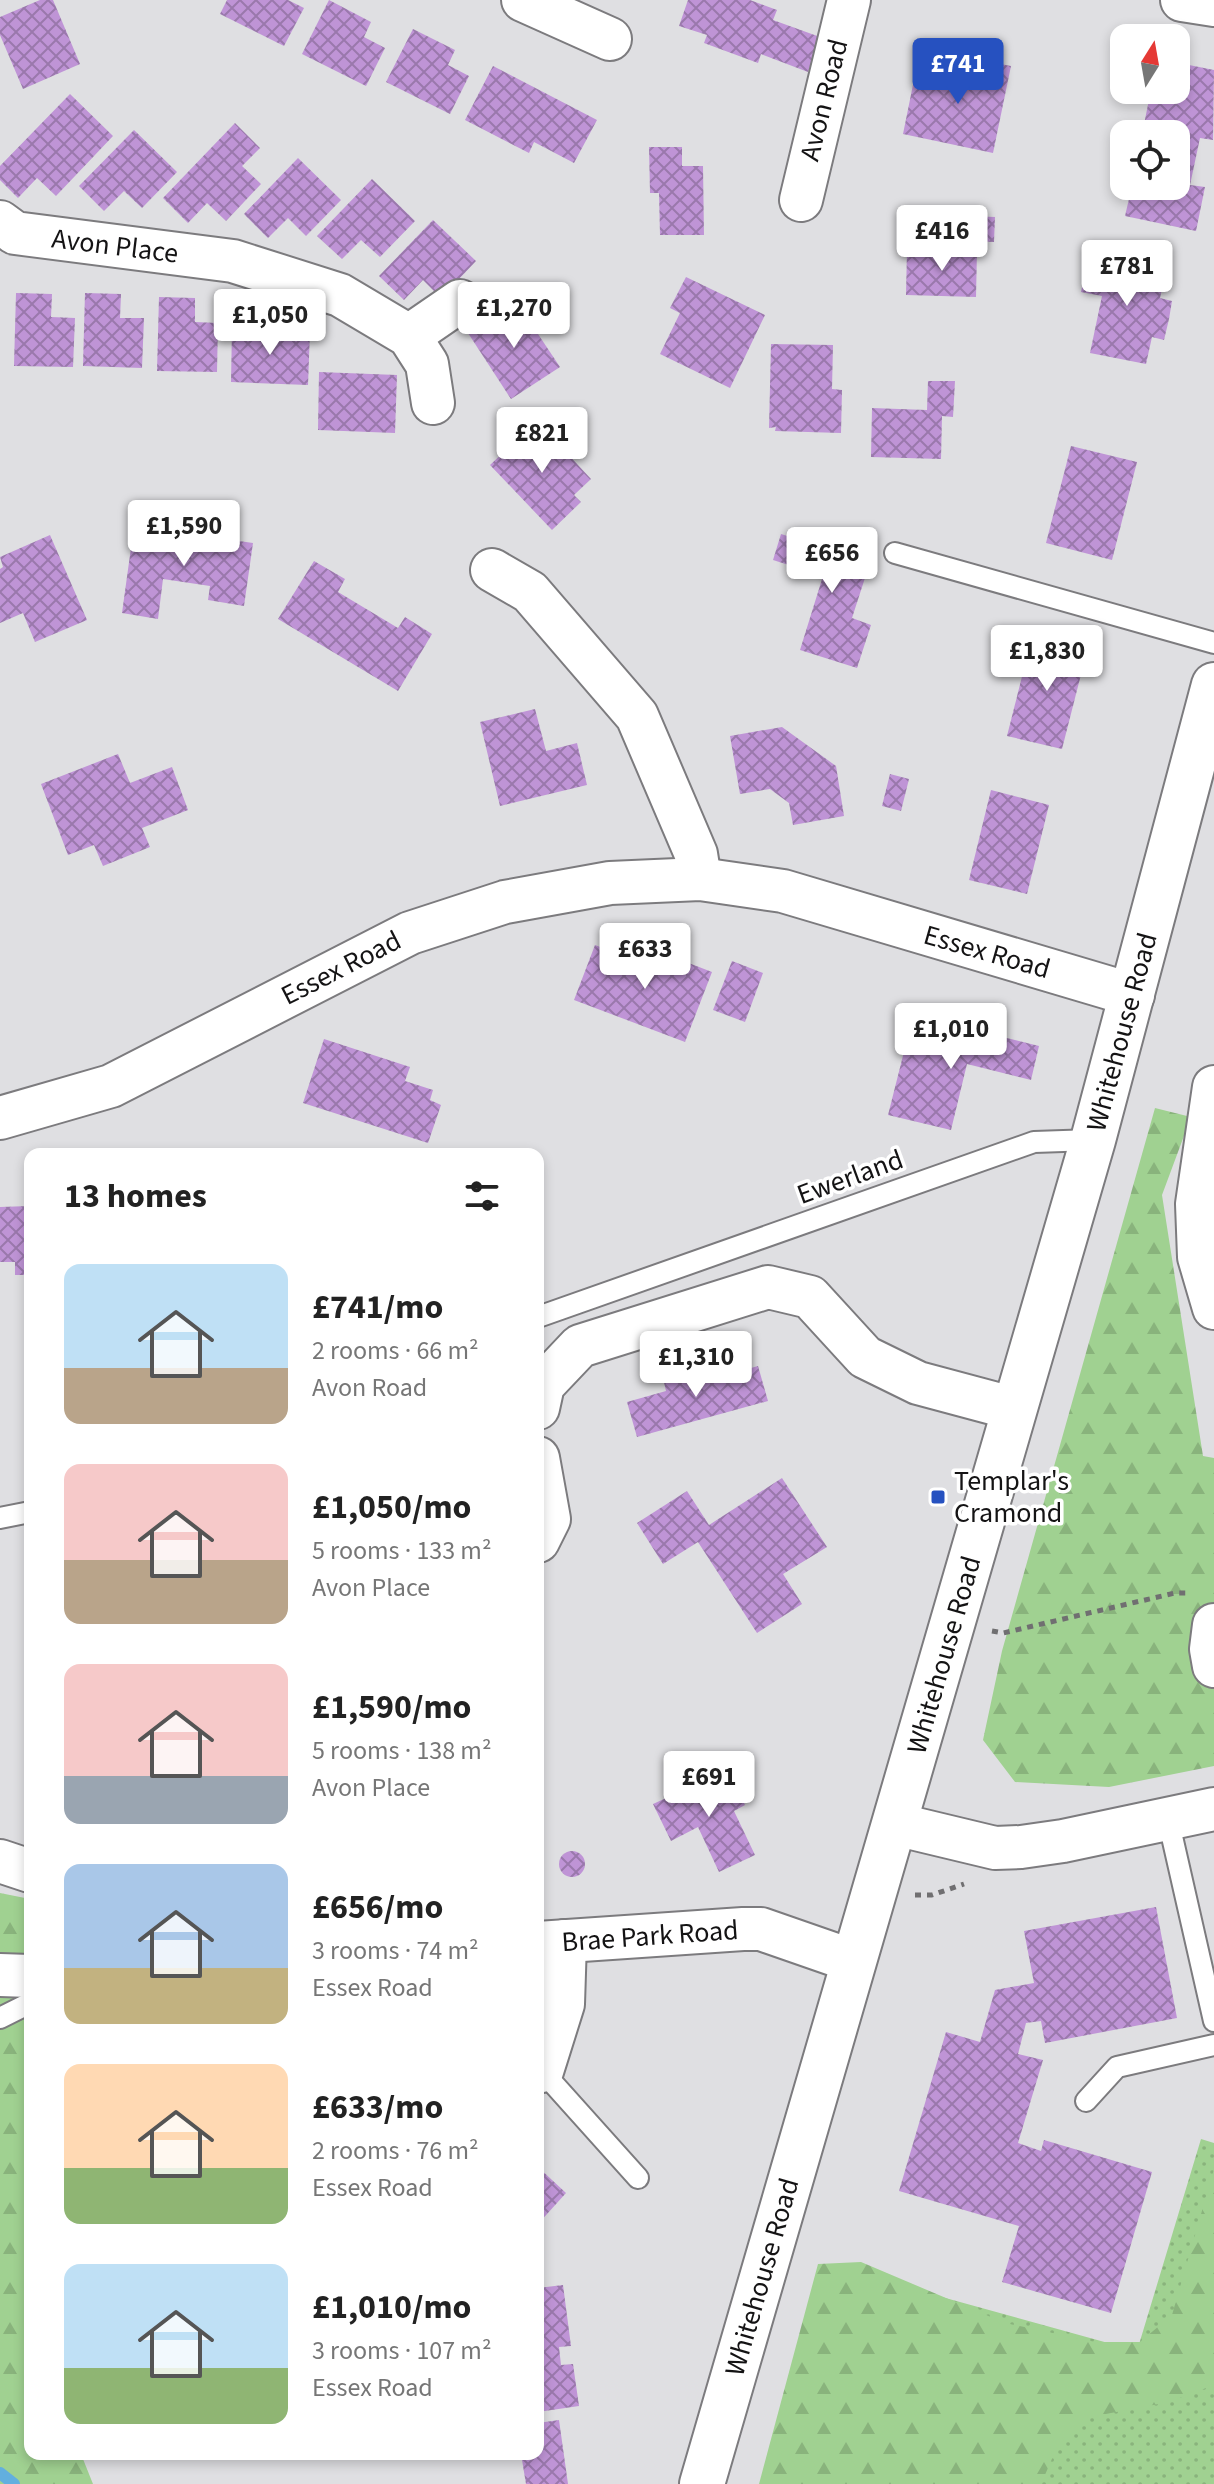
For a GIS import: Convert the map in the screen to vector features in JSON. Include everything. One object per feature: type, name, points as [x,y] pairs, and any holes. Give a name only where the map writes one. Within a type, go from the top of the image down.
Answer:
[{"type":"street","points":[[523,0],[594,22]]},
{"type":"street","name":"Avon Road","points":[[801,200],[849,0]]},
{"type":"street","points":[[1182,0],[1214,5]]},
{"type":"street","name":"Avon Place","points":[[0,222],[15,233],[233,261],[340,295],[409,336]]},
{"type":"street","points":[[433,403],[427,364],[409,336],[460,301]]},
{"type":"street","points":[[492,570],[530,592],[637,716],[696,854],[700,879]]},
{"type":"street","name":"Whitehouse Road","points":[[702,2484],[1093,1140],[1214,685]]},
{"type":"street","name":"Essex Road","points":[[0,1118],[111,1086],[410,933],[520,899],[610,883],[700,879],[783,891],[1133,995]]},
{"type":"street","points":[[1214,1087],[1197,1204],[1199,1257],[1214,1308]]},
{"type":"street","points":[[544,1384],[580,1346],[768,1287],[810,1297],[865,1357],[918,1383],[1015,1409]]},
{"type":"street","points":[[544,1491],[549,1519],[544,1529]]},
{"type":"street","points":[[1208,1608],[1214,1666]]},
{"type":"street","points":[[895,1824],[995,1848],[1008,1848],[1063,1841],[1214,1809]]},
{"type":"street","points":[[0,1861],[24,1869]]},
{"type":"street","name":"Brae Park Road","points":[[551,1942],[761,1929],[853,1961]]},
{"type":"street","points":[[544,2059],[563,2004],[551,1942]]},
{"type":"street","points":[[0,1975],[24,1976]]},
{"type":"lane","points":[[895,553],[1214,643]]},
{"type":"lane","name":"Ewerland","points":[[544,1315],[1034,1142],[1093,1140]]},
{"type":"lane","points":[[0,1518],[24,1513]]},
{"type":"lane","points":[[1168,1819],[1214,2021]]},
{"type":"lane","points":[[0,2018],[24,2006]]},
{"type":"lane","points":[[1086,2101],[1117,2067],[1214,2045]]},
{"type":"lane","points":[[544,2075],[638,2178]]},
{"type":"path","points":[[955,1621],[1003,1633],[1175,1593],[1208,1608]]},
{"type":"green space","points":[[1155,1108],[1191,1117],[1162,1195],[1203,1456],[1214,1458],[1214,1766],[1109,1787],[1015,1782],[983,1740],[1002,1651]]},
{"type":"green space","points":[[0,1893],[24,1898],[24,2460],[83,2460],[93,2484],[0,2484]]},
{"type":"green space","points":[[1201,2139],[1214,2143],[1214,2484],[761,2484],[826,2265],[1137,2351]]},
{"type":"green space","points":[[1214,2169],[1214,2385],[1169,2402],[1090,2417],[1058,2445],[1041,2484],[759,2484],[818,2264],[861,2262],[1005,2323],[1095,2342],[1140,2342],[1172,2315]]},
{"type":"building","points":[[40,0],[53,0],[80,64],[23,89],[0,35],[0,17]]},
{"type":"building","points":[[227,0],[288,0],[304,8],[284,46],[220,14]]},
{"type":"building","points":[[329,0],[371,22],[364,37],[385,48],[366,86],[302,54]]},
{"type":"building","points":[[688,0],[750,0],[777,10],[773,20],[820,37],[808,72],[761,54],[758,63],[704,43],[707,35],[679,26]]},
{"type":"building","points":[[413,29],[455,50],[448,65],[469,76],[450,114],[386,82]]},
{"type":"building","points":[[979,60],[1011,66],[993,153],[903,134],[917,65],[975,77]]},
{"type":"building","points":[[1190,65],[1214,70],[1213,140],[1200,138],[1190,185],[1190,120],[1145,120],[1148,104],[1190,104]]},
{"type":"building","points":[[493,66],[597,120],[574,163],[534,142],[529,153],[465,120]]},
{"type":"building","points":[[70,94],[113,136],[56,196],[37,178],[18,198],[0,180],[0,166]]},
{"type":"building","points":[[235,123],[260,148],[242,166],[261,184],[226,221],[207,203],[188,223],[163,198]]},
{"type":"building","points":[[134,130],[177,172],[142,208],[124,191],[104,211],[79,186]]},
{"type":"building","points":[[649,147],[682,147],[682,166],[703,166],[704,235],[660,235],[659,193],[650,193]]},
{"type":"building","points":[[298,158],[341,200],[306,236],[288,218],[268,238],[244,214]]},
{"type":"building","points":[[372,179],[415,221],[380,257],[361,240],[342,259],[317,236]]},
{"type":"building","points":[[1190,185],[1205,187],[1196,231],[1125,216],[1129,200],[1190,200]]},
{"type":"building","points":[[968,216],[995,217],[994,242],[967,241]]},
{"type":"building","points":[[433,220],[476,261],[441,298],[423,280],[404,300],[379,276]]},
{"type":"building","points":[[907,249],[977,251],[976,297],[906,295]]},
{"type":"building","points":[[1089,255],[1166,271],[1160,298],[1172,301],[1169,319],[1164,340],[1152,337],[1146,364],[1090,353],[1102,296],[1081,292]]},
{"type":"building","points":[[686,277],[765,315],[730,388],[660,354],[680,313],[670,308]]},
{"type":"building","points":[[16,293],[52,294],[51,317],[75,318],[73,367],[14,366]]},
{"type":"building","points":[[85,293],[121,294],[120,318],[144,318],[142,368],[83,366]]},
{"type":"building","points":[[159,297],[195,298],[195,322],[218,323],[217,372],[157,371]]},
{"type":"building","points":[[516,301],[560,367],[511,399],[468,333]]},
{"type":"building","points":[[232,329],[310,331],[308,385],[231,382]]},
{"type":"building","points":[[771,344],[833,345],[832,389],[842,390],[841,433],[775,431],[776,427],[769,428]]},
{"type":"building","points":[[319,372],[397,375],[395,433],[318,430]]},
{"type":"building","points":[[928,381],[955,381],[953,417],[942,416],[941,459],[871,457],[872,408],[927,410]]},
{"type":"building","points":[[537,421],[591,479],[574,495],[581,502],[552,530],[490,465]]},
{"type":"building","points":[[1071,446],[1137,462],[1112,560],[1046,543]]},
{"type":"building","points":[[134,526],[253,543],[244,606],[208,600],[210,586],[163,579],[158,619],[122,613]]},
{"type":"building","points":[[781,534],[832,550],[837,535],[875,547],[852,618],[871,625],[857,668],[800,650],[823,576],[773,560]]},
{"type":"building","points":[[50,535],[87,620],[35,642],[23,613],[0,623],[0,569],[3,567],[0,557]]},
{"type":"building","points":[[314,561],[345,579],[338,592],[398,628],[405,617],[432,634],[398,691],[278,619]]},
{"type":"building","points":[[1032,637],[1087,651],[1062,749],[1007,736]]},
{"type":"building","points":[[535,709],[546,751],[577,743],[587,785],[500,806],[480,722]]},
{"type":"building","points":[[782,727],[836,766],[844,816],[793,825],[789,803],[770,789],[740,794],[730,736]]},
{"type":"building","points":[[118,754],[130,783],[172,767],[188,810],[142,828],[150,847],[103,866],[94,845],[68,855],[41,784]]},
{"type":"building","points":[[890,774],[909,779],[901,811],[882,806]]},
{"type":"building","points":[[991,790],[1049,805],[1027,894],[969,880]]},
{"type":"building","points":[[595,945],[654,967],[660,952],[712,972],[685,1042],[574,1000]]},
{"type":"building","points":[[732,961],[763,973],[745,1022],[713,1010]]},
{"type":"building","points":[[911,1024],[968,1038],[970,1029],[1039,1046],[1031,1080],[967,1064],[951,1130],[888,1115]]},
{"type":"building","points":[[324,1039],[410,1067],[405,1081],[433,1090],[430,1100],[441,1105],[428,1143],[303,1103]]},
{"type":"building","points":[[24,1206],[24,1275],[15,1275],[15,1262],[0,1262],[0,1207]]},
{"type":"building","points":[[697,1365],[702,1382],[758,1366],[768,1401],[637,1437],[627,1402],[666,1391],[662,1374]]},
{"type":"building","points":[[782,1478],[827,1547],[783,1574],[802,1604],[757,1633],[698,1542],[663,1564],[637,1523],[687,1491],[709,1525]]},
{"type":"building","points":[[728,1770],[745,1805],[734,1811],[755,1855],[719,1872],[698,1827],[671,1841],[653,1804]]},
{"type":"building","points":[[572,1851],[581,1855],[585,1864],[581,1873],[572,1877],[563,1873],[559,1864],[563,1855]]},
{"type":"building","points":[[1156,1907],[1177,2018],[1045,2043],[1041,2021],[1026,2023],[1018,2054],[1043,2060],[1018,2143],[1041,2151],[1044,2140],[1152,2172],[1111,2313],[1002,2282],[1019,2226],[899,2191],[946,2032],[980,2042],[995,1990],[1034,1983],[1024,1931]]},
{"type":"building","points":[[544,2173],[566,2193],[544,2217]]},
{"type":"building","points":[[563,2285],[571,2346],[559,2347],[561,2365],[573,2364],[579,2406],[544,2411],[544,2287]]},
{"type":"building","points":[[559,2420],[568,2484],[526,2484],[522,2460],[544,2460],[544,2422]]},
{"type":"waterway","points":[[0,2473],[14,2484]]},
{"type":"place","name":"Templar's Cramond","points":[[938,1497]]}]
